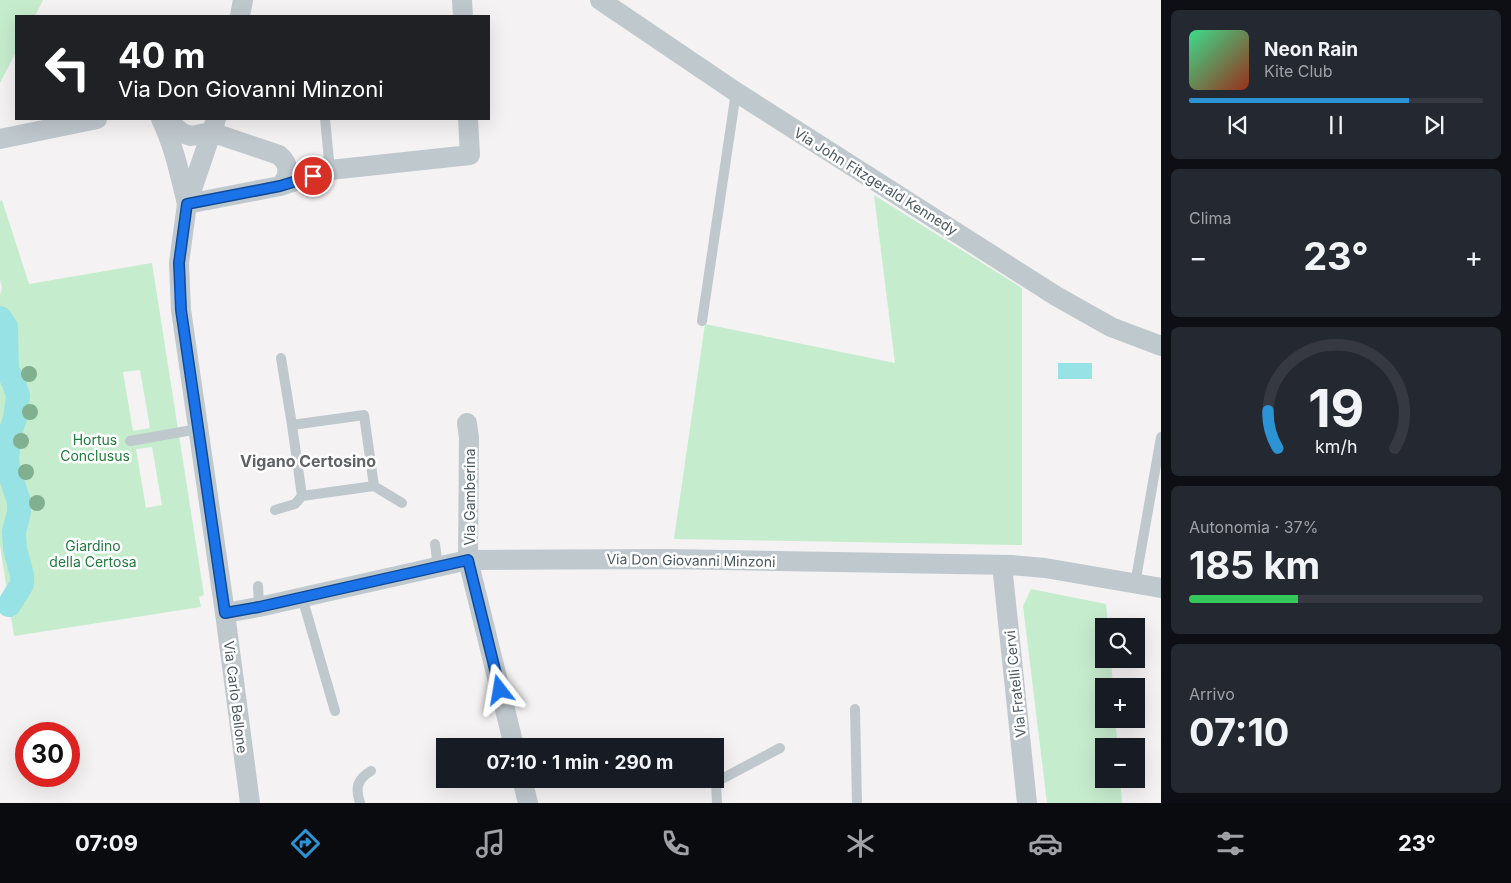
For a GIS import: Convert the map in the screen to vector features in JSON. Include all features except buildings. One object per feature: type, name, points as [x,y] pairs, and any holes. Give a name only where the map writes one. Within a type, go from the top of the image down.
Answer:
[{"type":"street","points":[[240,15],[244,0]]},
{"type":"street","points":[[462,0],[463,15]]},
{"type":"street","name":"Via John Fitzgerald Kennedy","points":[[600,0],[736,92],[1056,296],[1111,327],[1161,346]]},
{"type":"street","points":[[0,139],[91,120]]},
{"type":"street","points":[[161,120],[177,160],[187,204]]},
{"type":"street","points":[[167,120],[182,133],[191,136],[213,125]]},
{"type":"street","points":[[187,204],[280,186],[330,170],[470,155],[468,120]]},
{"type":"street","points":[[187,204],[213,125]]},
{"type":"street","points":[[213,125],[283,159],[288,170],[287,176],[280,186]]},
{"type":"street","points":[[273,154],[330,170]]},
{"type":"street","name":"Via Carlo Bellone","points":[[187,204],[179,263],[181,310],[225,613],[250,803]]},
{"type":"street","name":"Via Gamberina","points":[[467,423],[469,438],[468,560],[512,738]]},
{"type":"street","name":"Via Don Giovanni Minzoni","points":[[225,613],[468,560],[667,559],[1002,565],[1045,568],[1161,588]]},
{"type":"street","name":"Via Fratelli Cervi","points":[[1002,565],[1027,803]]},
{"type":"street","points":[[524,788],[528,803]]},
{"type":"lane","points":[[702,321],[736,92]]},
{"type":"lane","points":[[325,120],[330,170]]},
{"type":"lane","points":[[275,510],[296,504],[302,496],[281,358]]},
{"type":"lane","points":[[292,425],[364,415],[374,486]]},
{"type":"lane","points":[[130,441],[198,429]]},
{"type":"lane","points":[[1135,584],[1161,437]]},
{"type":"lane","points":[[302,496],[374,486],[402,503]]},
{"type":"lane","points":[[435,544],[438,567]]},
{"type":"lane","points":[[258,586],[259,607]]},
{"type":"lane","points":[[302,597],[335,711]]},
{"type":"lane","points":[[856,709],[857,803]]},
{"type":"lane","points":[[717,803],[716,782],[780,748]]},
{"type":"lane","points":[[360,803],[358,783],[363,775],[371,771]]},
{"type":"green space","points":[[0,0],[43,0],[36,15],[15,15],[15,54],[0,83]]},
{"type":"green space","points":[[874,195],[1022,288],[1022,545],[674,539],[705,324],[895,363]]},
{"type":"green space","name":"Giardino della Certosa","points":[[2,200],[29,284],[152,263],[204,595],[199,597],[201,607],[14,636],[0,545],[0,295],[2,288],[0,280],[0,201]],"holes":[[[140,370],[150,428],[133,431],[123,372]],[[152,447],[162,505],[146,508],[136,449]]]},
{"type":"green space","points":[[1031,589],[1106,604],[1107,618],[1095,618],[1095,668],[1112,668],[1112,678],[1095,678],[1095,728],[1116,728],[1117,738],[1095,738],[1095,788],[1121,788],[1122,803],[1047,803],[1023,606]]},
{"type":"water","points":[[1058,363],[1092,363],[1092,379],[1058,379]]},
{"type":"waterway","points":[[0,318],[6,327],[7,370],[18,396],[7,457],[8,468],[19,502],[19,512],[14,532],[15,549],[22,575],[22,584],[9,605]]},
{"type":"district","name":"Vigano Certosino","points":[[308,461]]},
{"type":"route","points":[[313,176],[280,186],[187,204],[179,263],[181,310],[225,613],[468,560],[500,690]]},
{"type":"park label","name":"Hortus Conclusus","points":[[95,448]]}]
